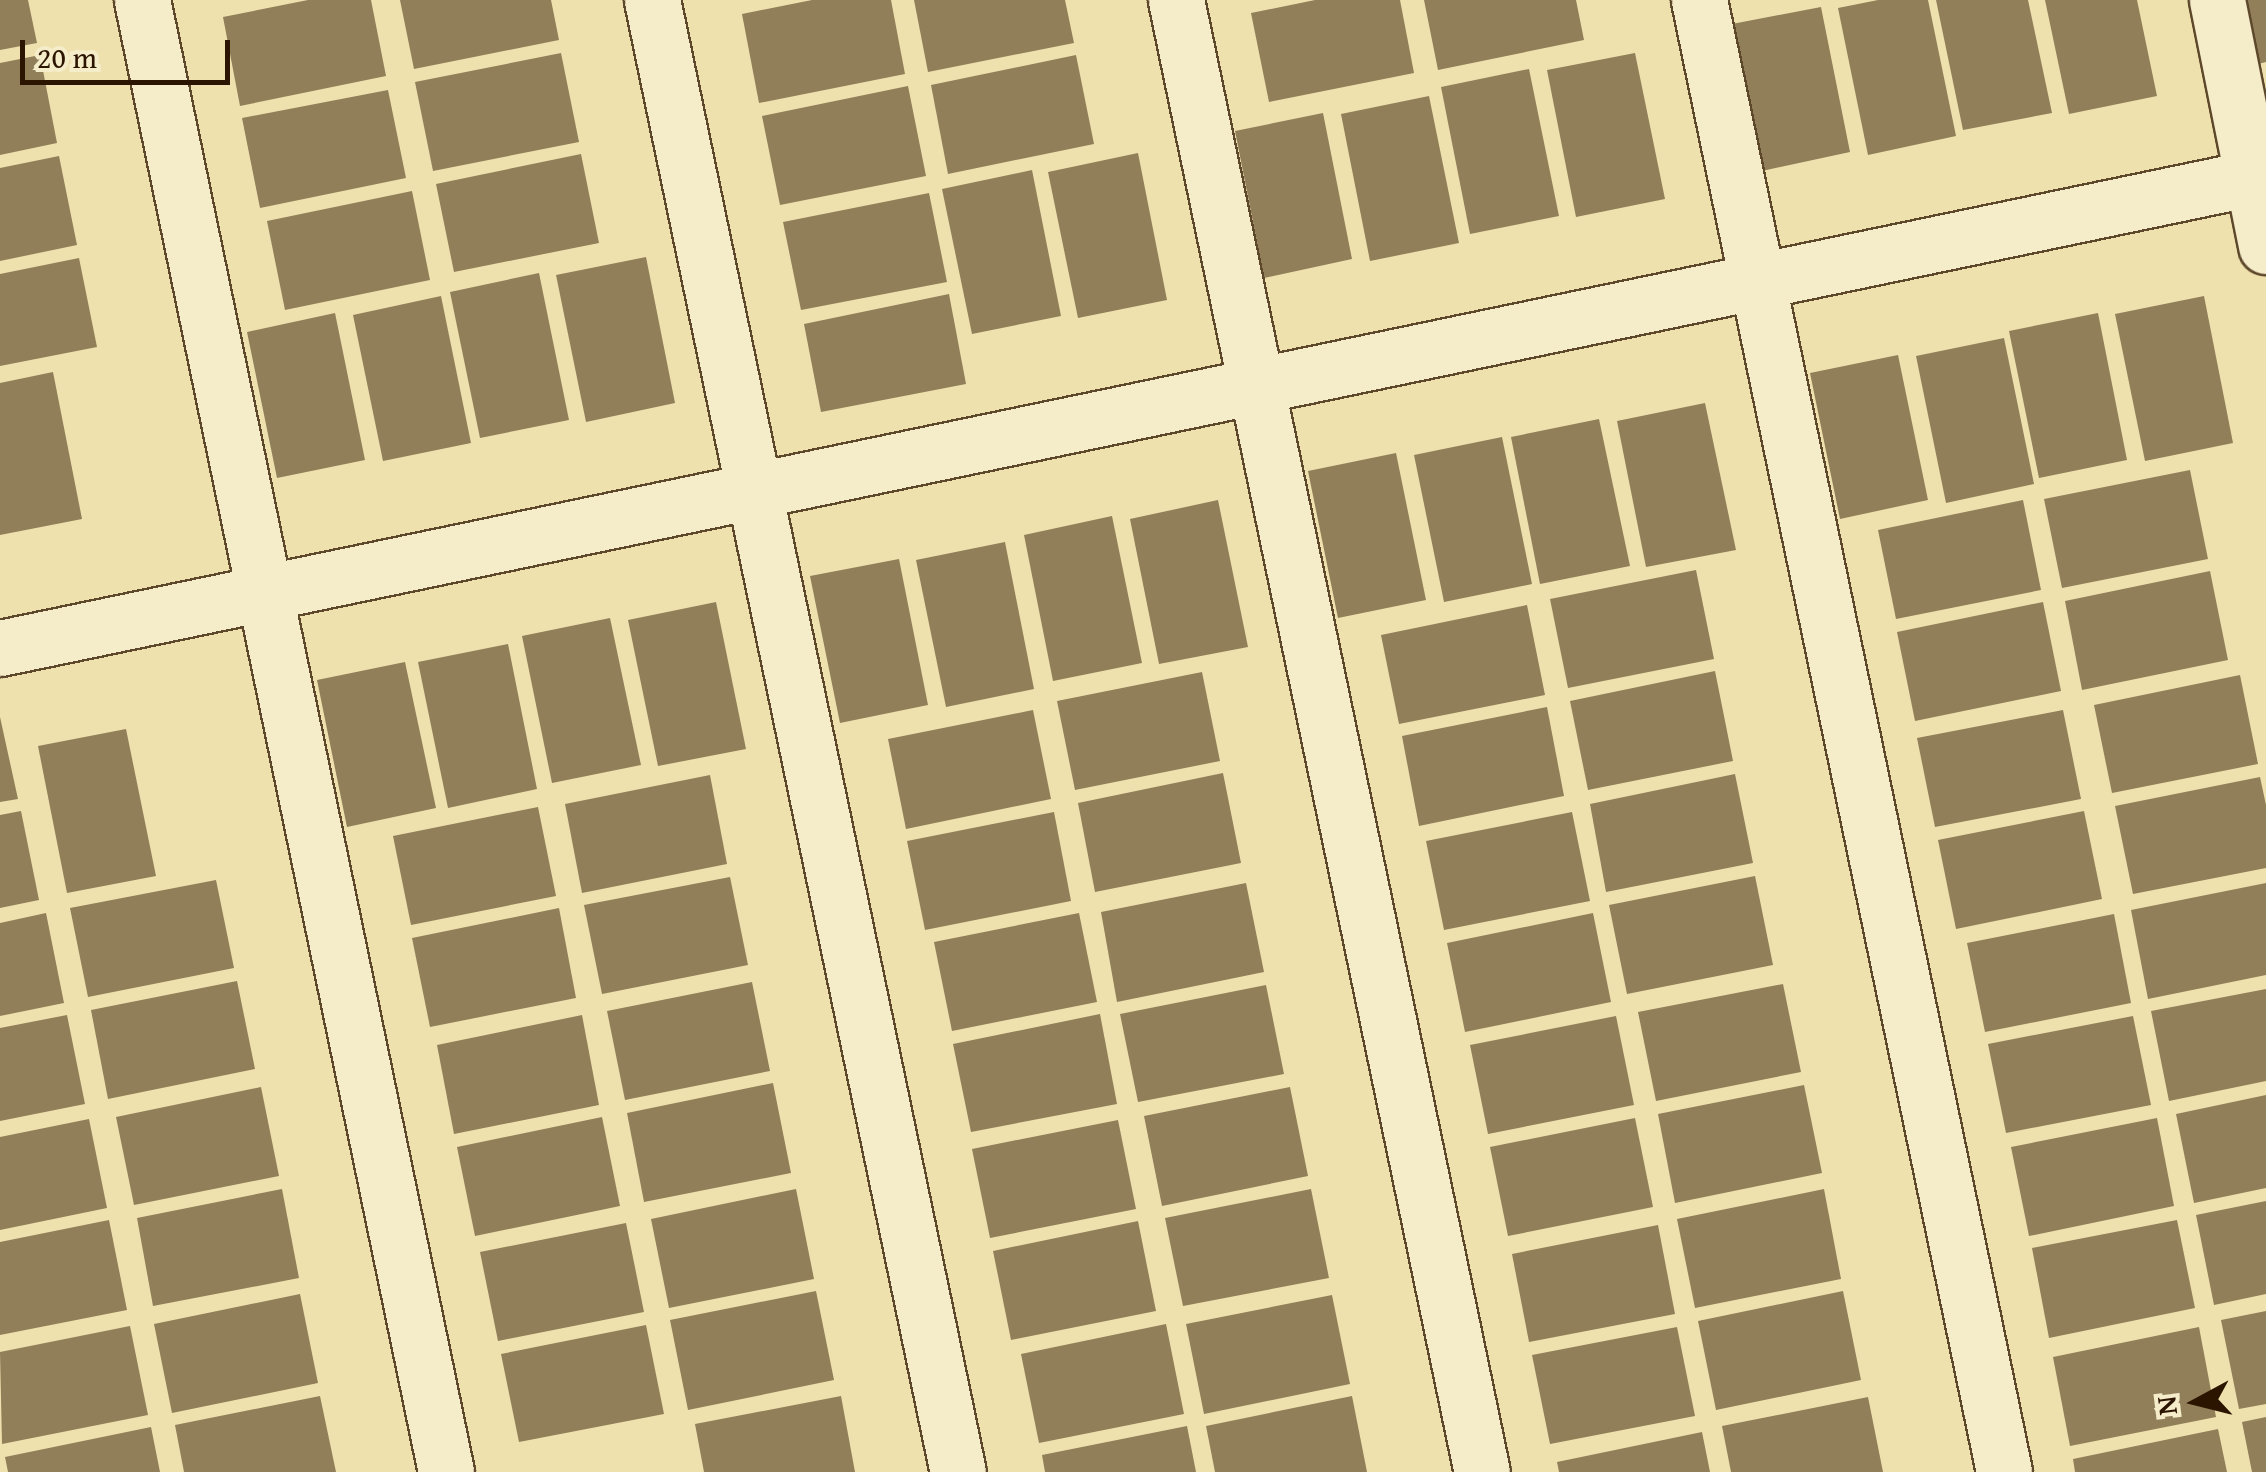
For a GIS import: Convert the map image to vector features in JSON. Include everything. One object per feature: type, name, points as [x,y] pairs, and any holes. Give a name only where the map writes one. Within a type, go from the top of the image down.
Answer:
[{"type":"street","points":[[142,0],[446,1472]]},
{"type":"street","points":[[652,0],[958,1472]]},
{"type":"street","points":[[1176,0],[1482,1472]]},
{"type":"street","points":[[1699,0],[2004,1472]]},
{"type":"street","points":[[2217,0],[2259,177],[2266,246]]},
{"type":"street","points":[[0,648],[2259,177]]},
{"type":"building","points":[[0,0],[28,0],[37,43],[0,50]]},
{"type":"building","points":[[308,0],[371,0],[386,76],[240,106],[223,17]]},
{"type":"building","points":[[400,0],[551,0],[559,40],[414,69]]},
{"type":"building","points":[[812,0],[891,0],[905,74],[759,103],[742,14]]},
{"type":"building","points":[[914,0],[1065,0],[1074,43],[928,72]]},
{"type":"building","points":[[1315,0],[1400,0],[1414,73],[1269,102],[1251,13]]},
{"type":"building","points":[[1424,0],[1576,0],[1584,40],[1438,70]]},
{"type":"building","points":[[1878,0],[1928,0],[1956,136],[1868,155],[1838,8]]},
{"type":"building","points":[[1936,0],[2028,0],[2052,113],[1963,130]]},
{"type":"building","points":[[2045,0],[2137,0],[2157,96],[2069,114]]},
{"type":"building","points":[[2241,0],[2266,0],[2266,62],[2254,65]]},
{"type":"building","points":[[1821,7],[1850,152],[1762,171],[1732,24]]},
{"type":"building","points":[[561,53],[579,142],[433,171],[415,82]]},
{"type":"building","points":[[1635,53],[1665,199],[1576,217],[1547,70]]},
{"type":"building","points":[[40,55],[57,143],[0,155],[0,63]]},
{"type":"building","points":[[1076,55],[1094,144],[948,174],[931,85]]},
{"type":"building","points":[[1529,69],[1559,216],[1470,234],[1441,87]]},
{"type":"building","points":[[908,86],[926,176],[780,205],[762,116]]},
{"type":"building","points":[[388,90],[406,178],[260,208],[242,118]]},
{"type":"building","points":[[1429,96],[1459,243],[1370,261],[1341,114]]},
{"type":"building","points":[[1323,113],[1352,259],[1264,278],[1235,131]]},
{"type":"building","points":[[1138,153],[1167,300],[1078,318],[1048,172]]},
{"type":"building","points":[[581,154],[599,243],[454,272],[436,184]]},
{"type":"building","points":[[59,156],[77,245],[0,261],[0,168]]},
{"type":"building","points":[[1032,170],[1061,316],[972,334],[942,189]]},
{"type":"building","points":[[412,191],[430,280],[285,310],[267,221]]},
{"type":"building","points":[[929,193],[947,282],[801,310],[783,222]]},
{"type":"building","points":[[646,257],[675,403],[586,422],[556,275]]},
{"type":"building","points":[[79,258],[97,347],[0,366],[0,274]]},
{"type":"building","points":[[539,273],[569,420],[480,438],[450,292]]},
{"type":"building","points":[[949,294],[966,384],[821,412],[804,324]]},
{"type":"building","points":[[441,296],[471,443],[383,461],[353,315]]},
{"type":"building","points":[[2204,296],[2233,443],[2145,461],[2115,314]]},
{"type":"building","points":[[335,313],[365,460],[277,478],[247,332]]},
{"type":"building","points":[[2098,313],[2127,460],[2039,478],[2009,331]]},
{"type":"building","points":[[2004,338],[2034,484],[1946,503],[1916,356]]},
{"type":"building","points":[[1898,355],[1928,500],[1840,519],[1810,373]]},
{"type":"building","points":[[53,372],[82,519],[0,535],[0,383]]},
{"type":"building","points":[[1705,403],[1736,550],[1646,567],[1617,421]]},
{"type":"building","points":[[1599,419],[1630,566],[1540,584],[1511,437]]},
{"type":"building","points":[[1502,437],[1532,584],[1444,602],[1414,455]]},
{"type":"building","points":[[1396,453],[1426,600],[1338,618],[1308,471]]},
{"type":"building","points":[[2190,470],[2208,559],[2062,588],[2044,499]]},
{"type":"building","points":[[1218,500],[1248,647],[1159,664],[1130,519]]},
{"type":"building","points":[[2023,500],[2041,590],[1896,619],[1878,530]]},
{"type":"building","points":[[1112,516],[1142,663],[1053,681],[1024,535]]},
{"type":"building","points":[[1005,542],[1034,689],[946,707],[916,560]]},
{"type":"building","points":[[899,559],[928,705],[840,723],[810,576]]},
{"type":"building","points":[[1696,570],[1714,659],[1568,688],[1550,599]]},
{"type":"building","points":[[2210,571],[2228,660],[2082,690],[2065,601]]},
{"type":"building","points":[[716,602],[746,749],[658,766],[628,620]]},
{"type":"building","points":[[2043,602],[2061,691],[1915,721],[1897,632]]},
{"type":"building","points":[[1527,605],[1545,695],[1399,724],[1381,635]]},
{"type":"building","points":[[610,618],[641,765],[552,783],[522,636]]},
{"type":"building","points":[[508,644],[537,789],[448,808],[418,662]]},
{"type":"building","points":[[405,662],[436,808],[347,827],[317,680]]},
{"type":"building","points":[[1715,671],[1733,761],[1588,790],[1570,701]]},
{"type":"building","points":[[1202,672],[1220,761],[1075,790],[1057,701]]},
{"type":"building","points":[[2240,675],[2258,764],[2112,793],[2094,705]]},
{"type":"building","points":[[1547,707],[1564,796],[1419,826],[1402,736]]},
{"type":"building","points":[[1033,710],[1051,799],[906,829],[888,739]]},
{"type":"building","points":[[2063,710],[2081,799],[1935,827],[1917,738]]},
{"type":"building","points":[[0,717],[18,799],[0,802]]},
{"type":"building","points":[[126,729],[156,876],[67,893],[38,746]]},
{"type":"building","points":[[1223,773],[1241,863],[1095,892],[1078,803]]},
{"type":"building","points":[[1735,774],[1753,863],[1606,892],[1590,804]]},
{"type":"building","points":[[710,775],[727,864],[582,893],[565,804]]},
{"type":"building","points":[[2260,777],[2266,805],[2266,868],[2133,894],[2115,806]]},
{"type":"building","points":[[538,807],[556,896],[411,925],[393,836]]},
{"type":"building","points":[[21,811],[39,900],[0,908],[0,815]]},
{"type":"building","points":[[2084,811],[2102,899],[1956,929],[1938,840]]},
{"type":"building","points":[[1054,812],[1071,901],[925,930],[907,841]]},
{"type":"building","points":[[1572,812],[1590,901],[1444,930],[1426,841]]},
{"type":"building","points":[[1755,876],[1773,965],[1627,994],[1609,905]]},
{"type":"building","points":[[730,877],[748,965],[602,994],[584,905]]},
{"type":"building","points":[[216,880],[234,968],[88,997],[70,908]]},
{"type":"building","points":[[1246,883],[1264,972],[1117,1002],[1101,912]]},
{"type":"building","points":[[2266,883],[2266,975],[2148,999],[2131,910]]},
{"type":"building","points":[[559,908],[576,998],[430,1027],[412,938]]},
{"type":"building","points":[[46,913],[64,1003],[0,1016],[0,923]]},
{"type":"building","points":[[1079,913],[1097,1002],[952,1031],[934,942]]},
{"type":"building","points":[[1593,913],[1611,1002],[1465,1032],[1447,943]]},
{"type":"building","points":[[2114,914],[2131,1003],[1985,1032],[1967,943]]},
{"type":"building","points":[[237,981],[255,1069],[108,1099],[91,1010]]},
{"type":"building","points":[[752,982],[770,1071],[625,1100],[607,1011]]},
{"type":"building","points":[[1783,984],[1801,1072],[1656,1101],[1638,1012]]},
{"type":"building","points":[[1266,985],[1284,1074],[1138,1102],[1120,1014]]},
{"type":"building","points":[[2266,989],[2266,1081],[2169,1101],[2151,1011]]},
{"type":"building","points":[[1100,1014],[1117,1104],[971,1132],[953,1044]]},
{"type":"building","points":[[67,1015],[85,1104],[0,1121],[0,1028]]},
{"type":"building","points":[[582,1015],[599,1105],[454,1134],[437,1045]]},
{"type":"building","points":[[1616,1016],[1634,1105],[1488,1134],[1470,1045]]},
{"type":"building","points":[[2133,1016],[2151,1105],[2006,1133],[1988,1044]]},
{"type":"building","points":[[773,1083],[791,1173],[644,1202],[627,1113]]},
{"type":"building","points":[[1804,1085],[1822,1173],[1675,1203],[1658,1114]]},
{"type":"building","points":[[261,1087],[279,1176],[134,1205],[116,1117]]},
{"type":"building","points":[[1290,1087],[1308,1176],[1162,1206],[1144,1116]]},
{"type":"building","points":[[2266,1095],[2266,1188],[2194,1203],[2176,1114]]},
{"type":"building","points":[[602,1117],[620,1206],[475,1236],[457,1147]]},
{"type":"building","points":[[1635,1118],[1653,1207],[1508,1236],[1490,1147]]},
{"type":"building","points":[[2157,1118],[2174,1206],[2029,1236],[2011,1147]]},
{"type":"building","points":[[89,1119],[107,1208],[0,1230],[0,1137]]},
{"type":"building","points":[[1118,1120],[1136,1209],[990,1238],[972,1149]]},
{"type":"building","points":[[282,1189],[299,1278],[153,1306],[137,1218]]},
{"type":"building","points":[[796,1189],[814,1279],[669,1308],[651,1219]]},
{"type":"building","points":[[1311,1189],[1329,1278],[1183,1306],[1165,1218]]},
{"type":"building","points":[[1824,1189],[1841,1279],[1695,1308],[1677,1219]]},
{"type":"building","points":[[2266,1201],[2266,1294],[2214,1305],[2196,1215]]},
{"type":"building","points":[[109,1220],[127,1310],[0,1335],[0,1242]]},
{"type":"building","points":[[2177,1220],[2195,1308],[2049,1338],[2032,1248]]},
{"type":"building","points":[[1138,1221],[1156,1311],[1011,1340],[993,1251]]},
{"type":"building","points":[[626,1223],[644,1312],[498,1341],[480,1252]]},
{"type":"building","points":[[1658,1225],[1675,1314],[1529,1342],[1512,1254]]},
{"type":"building","points":[[816,1291],[834,1380],[688,1410],[670,1320]]},
{"type":"building","points":[[1843,1291],[1861,1380],[1716,1410],[1698,1321]]},
{"type":"building","points":[[300,1294],[318,1383],[172,1413],[154,1324]]},
{"type":"building","points":[[1332,1295],[1350,1384],[1204,1414],[1186,1324]]},
{"type":"building","points":[[2266,1311],[2266,1404],[2239,1409],[2221,1320]]},
{"type":"building","points":[[1166,1324],[1184,1414],[1039,1443],[1021,1354]]},
{"type":"building","points":[[646,1325],[664,1414],[519,1442],[501,1354]]},
{"type":"building","points":[[130,1326],[148,1415],[2,1444],[0,1352]]},
{"type":"building","points":[[1677,1327],[1695,1416],[1550,1444],[1532,1355]]},
{"type":"building","points":[[2199,1327],[2216,1417],[2070,1446],[2053,1357]]},
{"type":"building","points":[[320,1396],[336,1472],[184,1472],[175,1425]]},
{"type":"building","points":[[841,1396],[855,1472],[704,1472],[695,1424]]},
{"type":"building","points":[[1352,1396],[1367,1472],[1215,1472],[1206,1426]]},
{"type":"building","points":[[1868,1397],[1883,1472],[1731,1472],[1722,1426]]},
{"type":"building","points":[[2266,1417],[2266,1472],[2252,1472],[2242,1422]]},
{"type":"building","points":[[1187,1426],[1196,1472],[1045,1472],[1042,1455]]},
{"type":"building","points":[[151,1427],[160,1472],[8,1472],[5,1457]]},
{"type":"building","points":[[2218,1429],[2227,1472],[2075,1472],[2073,1459]]},
{"type":"building","points":[[1702,1432],[1710,1472],[1559,1472],[1557,1462]]}]
